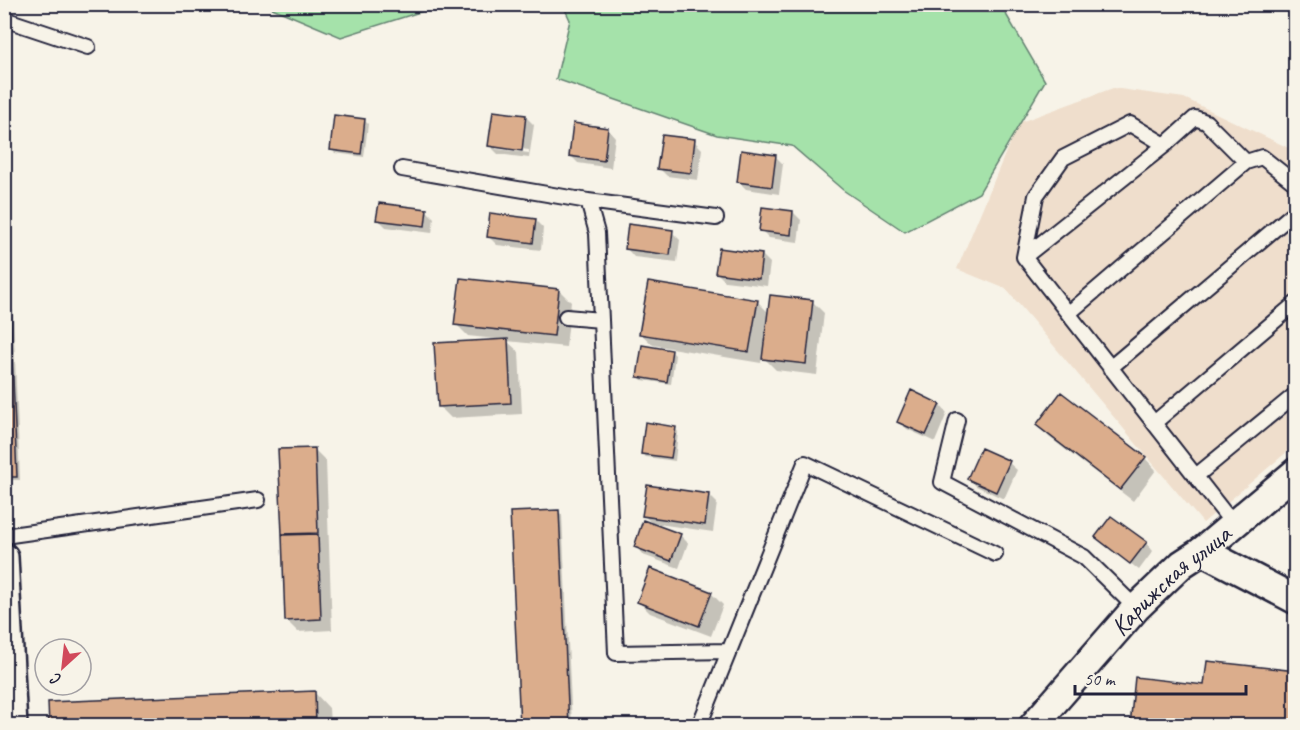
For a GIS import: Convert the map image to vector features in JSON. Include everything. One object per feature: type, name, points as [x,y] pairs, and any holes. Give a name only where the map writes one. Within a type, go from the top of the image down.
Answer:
[{"type":"street","name":"Карижская улица","points":[[1033,726],[1136,608],[1182,564],[1202,551],[1296,472]]},
{"type":"street","points":[[1202,551],[1296,600]]},
{"type":"street","points":[[4,557],[13,726]]},
{"type":"lane","points":[[4,19],[88,47]]},
{"type":"lane","points":[[1024,257],[1165,145],[1195,118],[1206,122],[1245,162]]},
{"type":"lane","points":[[1165,145],[1130,124],[1063,158],[1036,196],[1024,257],[1233,524]]},
{"type":"lane","points":[[1069,314],[1245,162],[1262,157],[1296,183]]},
{"type":"lane","points":[[402,170],[588,201],[716,218]]},
{"type":"lane","points":[[588,201],[597,233],[616,653],[729,651]]},
{"type":"lane","points":[[1110,368],[1296,212]]},
{"type":"lane","points":[[1154,423],[1296,303]]},
{"type":"lane","points":[[566,317],[601,320]]},
{"type":"lane","points":[[1196,476],[1296,394]]},
{"type":"lane","points":[[957,420],[942,482],[1084,557],[1136,608]]},
{"type":"lane","points":[[699,726],[806,463],[995,554]]},
{"type":"lane","points":[[4,536],[258,500]]},
{"type":"shaded area","points":[[1113,88],[1184,98],[1295,151],[1295,445],[1203,523],[1006,289],[957,269],[1018,123]]},
{"type":"green space","points":[[1000,4],[1045,81],[979,193],[905,232],[843,190],[792,146],[717,135],[556,79],[570,20],[563,5]]},
{"type":"green space","points":[[265,5],[442,5],[341,37]]},
{"type":"building","points":[[493,111],[526,115],[522,151],[488,146]]},
{"type":"building","points":[[334,115],[365,119],[361,154],[330,150]]},
{"type":"building","points":[[573,123],[608,128],[604,161],[569,156]]},
{"type":"building","points":[[662,135],[695,139],[691,173],[657,169]]},
{"type":"building","points":[[741,150],[776,155],[772,187],[737,182]]},
{"type":"building","points":[[379,203],[427,209],[425,226],[376,220]]},
{"type":"building","points":[[762,207],[793,211],[791,235],[759,231]]},
{"type":"building","points":[[490,213],[536,219],[533,243],[487,237]]},
{"type":"building","points":[[628,224],[673,230],[670,255],[625,249]]},
{"type":"building","points":[[719,248],[762,254],[759,279],[715,273]]},
{"type":"building","points":[[460,278],[559,289],[554,336],[454,325]]},
{"type":"building","points":[[648,282],[758,300],[749,352],[639,334]]},
{"type":"building","points":[[770,295],[813,300],[806,364],[762,359]]},
{"type":"building","points":[[4,306],[10,306],[17,477],[4,477]]},
{"type":"building","points":[[508,339],[511,403],[438,407],[434,343]]},
{"type":"building","points":[[642,345],[672,350],[667,382],[637,377]]},
{"type":"building","points":[[911,390],[940,404],[926,435],[897,422]]},
{"type":"building","points":[[1061,392],[1146,457],[1120,490],[1036,425]]},
{"type":"building","points":[[645,422],[676,427],[671,458],[641,454]]},
{"type":"building","points":[[315,448],[318,533],[282,534],[278,449]]},
{"type":"building","points":[[981,448],[1010,461],[996,492],[967,479]]},
{"type":"building","points":[[647,485],[709,494],[705,525],[642,516]]},
{"type":"building","points":[[559,510],[569,726],[520,726],[510,512]]},
{"type":"building","points":[[1111,516],[1147,542],[1130,564],[1095,537]]},
{"type":"building","points":[[643,520],[681,534],[671,561],[634,547]]},
{"type":"building","points":[[318,534],[321,619],[285,621],[282,535]]},
{"type":"building","points":[[650,568],[712,592],[699,626],[637,602]]},
{"type":"building","points":[[1207,661],[1296,671],[1296,726],[1210,726],[1190,723],[1190,726],[1130,726],[1135,677],[1204,685]]},
{"type":"building","points":[[315,691],[316,726],[49,726],[48,702]]}]
